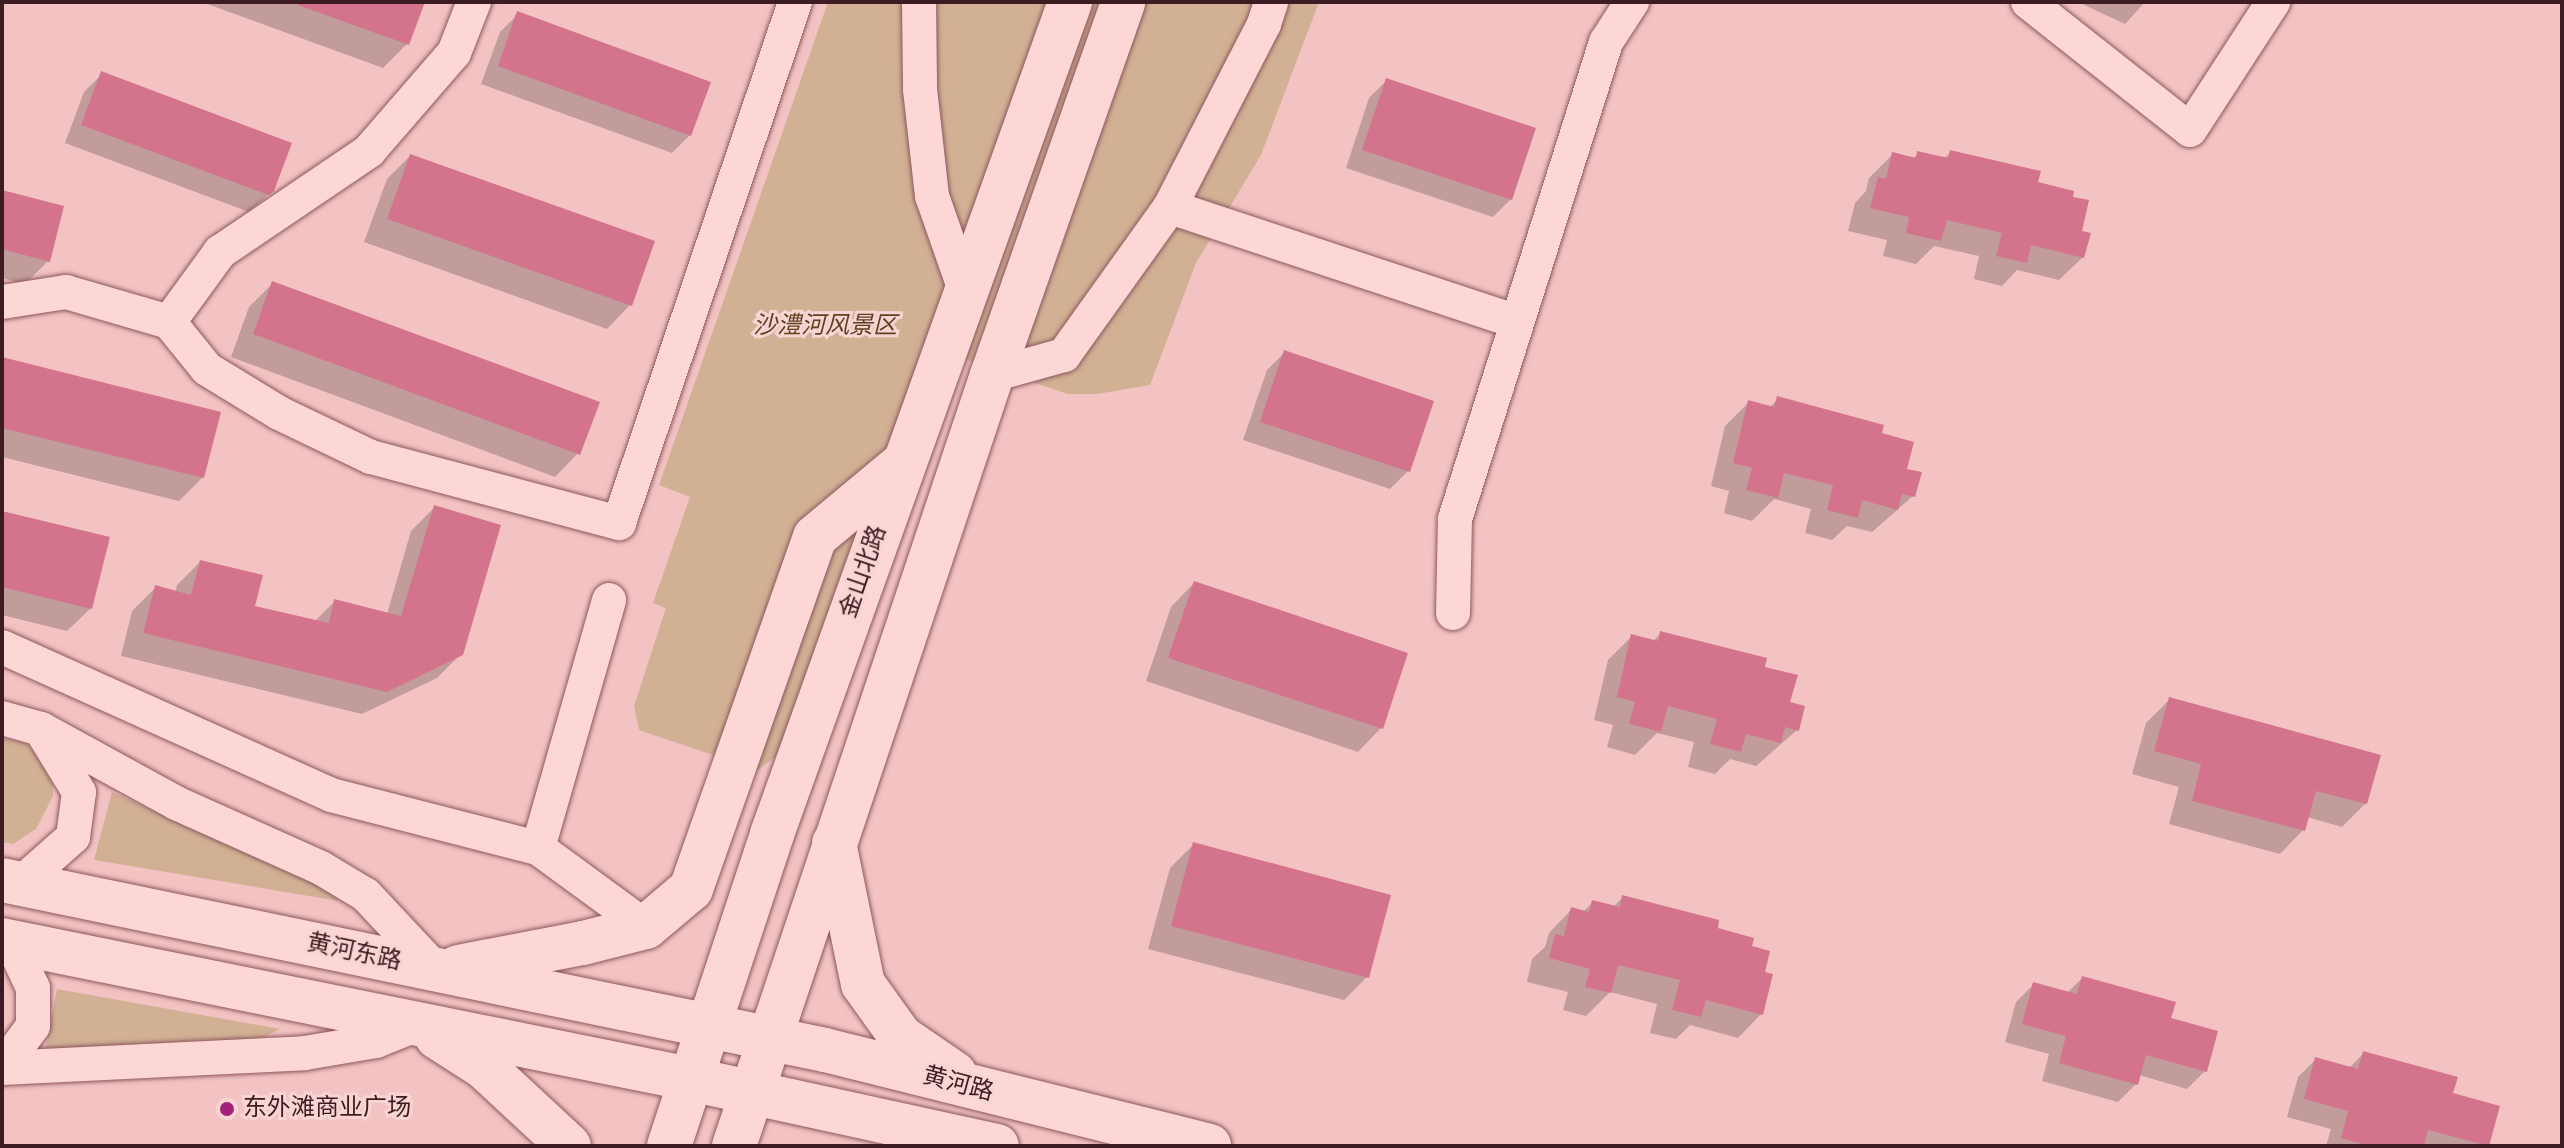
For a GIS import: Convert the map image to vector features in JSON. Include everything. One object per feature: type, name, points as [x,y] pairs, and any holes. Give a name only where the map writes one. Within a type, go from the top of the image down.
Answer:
[{"type":"main road","name":"金山北路","points":[[669,1146],[707,1027],[902,464],[1070,2]]},
{"type":"main road","points":[[734,1146],[992,375],[1123,2]]},
{"type":"main road","points":[[437,971],[583,943],[646,927],[691,889],[815,537],[902,464]]},
{"type":"main road","points":[[834,843],[863,984],[901,1037],[980,1091]]},
{"type":"main road","name":"黄河东路","points":[[11,882],[707,1027]]},
{"type":"main road","points":[[6,940],[690,1079]]},
{"type":"main road","points":[[418,1024],[484,1067],[569,1146]]},
{"type":"main road","name":"黄河路","points":[[707,1027],[768,1038],[1209,1146]]},
{"type":"main road","name":"黄河路","points":[[690,1079],[973,1144]]},
{"type":"street","points":[[169,322],[220,252],[369,151],[454,53],[474,2]]},
{"type":"street","points":[[2,302],[66,292],[169,322],[207,369],[279,413],[371,457],[619,523],[795,2]]},
{"type":"street","points":[[919,2],[920,89],[932,196],[966,293]]},
{"type":"street","points":[[992,375],[1064,355],[1170,207],[1264,24],[1271,2]]},
{"type":"street","points":[[1453,613],[1455,519],[1515,321],[1606,42],[1632,2]]},
{"type":"street","points":[[2028,2],[2190,130],[2273,2]]},
{"type":"street","points":[[1170,207],[1515,321]]},
{"type":"street","points":[[538,848],[609,600]]},
{"type":"street","points":[[2,647],[331,795],[538,848],[646,927]]},
{"type":"street","points":[[2,718],[41,729],[176,803],[321,868],[366,895],[437,971]]},
{"type":"street","points":[[11,882],[73,837],[79,792],[41,729]]},
{"type":"street","points":[[6,940],[33,988],[33,1026],[2,1068],[305,1053],[376,1041],[418,1024]]},
{"type":"green space","name":"沙澧河风景区","points":[[828,2],[1319,2],[1261,155],[1196,263],[1150,385],[1097,394],[1068,394],[929,347],[785,749],[758,770],[639,730],[634,706],[666,608],[653,603],[690,497],[659,485]]},
{"type":"green space","points":[[2,738],[25,743],[52,768],[53,796],[36,829],[13,844],[2,842]]},
{"type":"green space","points":[[112,792],[326,888],[339,901],[94,860]]},
{"type":"green space","points":[[57,989],[280,1029],[256,1041],[45,1053]]},
{"type":"building","points":[[299,2],[425,2],[409,45],[298,5]]},
{"type":"building","points":[[517,11],[711,82],[691,136],[498,66]]},
{"type":"building","points":[[101,71],[292,143],[274,191],[269,195],[81,125]]},
{"type":"building","points":[[1386,78],[1536,128],[1512,200],[1362,150]]},
{"type":"building","points":[[1950,150],[2041,171],[2038,182],[2074,191],[2073,197],[2089,200],[2082,231],[2091,233],[2084,258],[2031,245],[2027,263],[1996,256],[2002,233],[1947,220],[1941,241],[1906,233],[1909,217],[1870,208],[1878,177],[1886,179],[1892,152],[1916,158],[1917,151],[1948,158]]},
{"type":"building","points":[[410,154],[655,241],[632,306],[387,219]]},
{"type":"building","points":[[2,190],[64,206],[50,262],[2,249]]},
{"type":"building","points":[[272,281],[600,402],[580,455],[253,334]]},
{"type":"building","points":[[1284,350],[1434,401],[1410,472],[1260,422]]},
{"type":"building","points":[[2,357],[221,412],[204,478],[2,428]]},
{"type":"building","points":[[1777,396],[1884,425],[1882,433],[1914,442],[1907,469],[1922,472],[1915,497],[1902,494],[1898,510],[1862,500],[1858,518],[1827,510],[1833,485],[1784,473],[1778,498],[1746,490],[1752,468],[1733,463],[1748,400],[1774,407]]},
{"type":"building","points":[[434,505],[501,525],[463,655],[387,692],[143,633],[155,585],[191,595],[200,560],[263,575],[255,606],[329,623],[334,599],[401,616]]},
{"type":"building","points":[[2,511],[110,537],[92,609],[2,587]]},
{"type":"building","points":[[1194,581],[1408,653],[1383,729],[1168,658]]},
{"type":"building","points":[[1660,631],[1767,658],[1765,667],[1798,675],[1790,702],[1805,706],[1799,731],[1785,727],[1781,743],[1746,734],[1741,752],[1710,744],[1717,719],[1668,706],[1661,732],[1629,724],[1635,702],[1617,697],[1631,634],[1658,641]]},
{"type":"building","points":[[2169,697],[2381,755],[2367,804],[2316,791],[2305,831],[2192,801],[2201,764],[2154,751]]},
{"type":"building","points":[[1193,842],[1391,895],[1369,978],[1171,926]]},
{"type":"building","points":[[1622,895],[1719,920],[1718,928],[1754,938],[1752,946],[1770,951],[1765,972],[1773,974],[1763,1015],[1706,1000],[1701,1017],[1672,1010],[1680,980],[1618,965],[1611,993],[1585,987],[1590,969],[1549,958],[1555,934],[1564,936],[1571,907],[1589,912],[1592,900],[1620,907]]},
{"type":"building","points":[[2082,976],[2176,1002],[2171,1018],[2218,1031],[2207,1072],[2146,1055],[2138,1085],[2059,1063],[2066,1036],[2022,1024],[2033,982],[2077,994]]},
{"type":"building","points":[[2363,1051],[2458,1077],[2453,1093],[2500,1106],[2489,1146],[2428,1130],[2424,1146],[2369,1146],[2341,1138],[2348,1111],[2304,1099],[2315,1057],[2358,1069]]},
{"type":"place","name":"东外滩商业广场","points":[[227,1109]]}]
